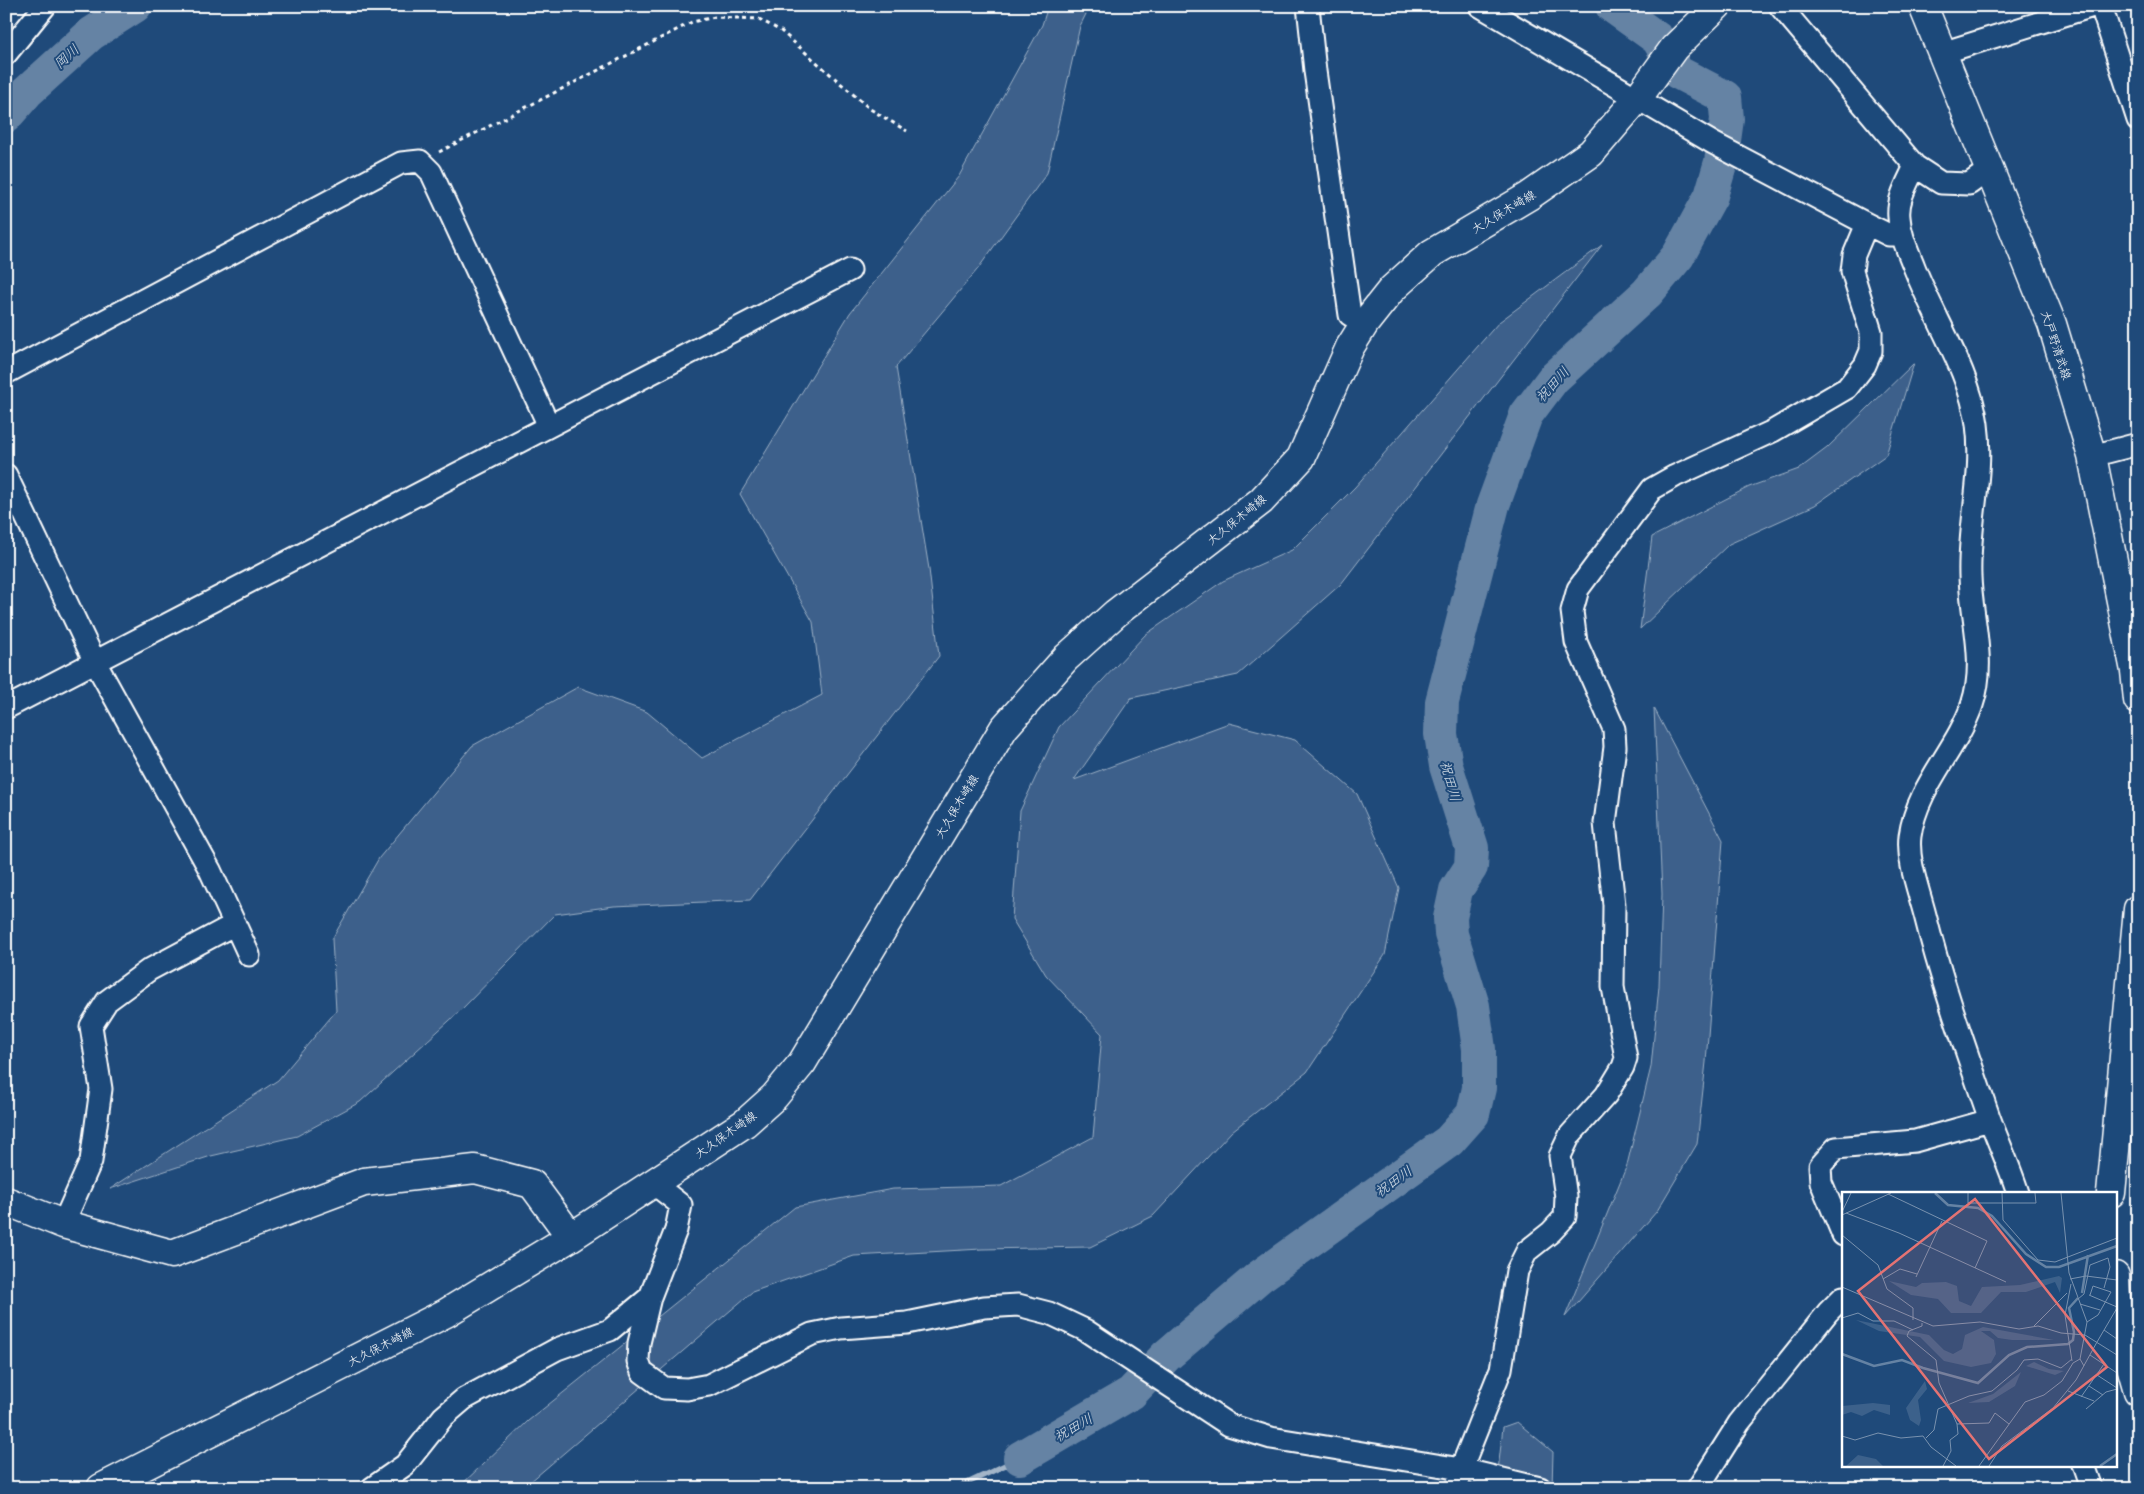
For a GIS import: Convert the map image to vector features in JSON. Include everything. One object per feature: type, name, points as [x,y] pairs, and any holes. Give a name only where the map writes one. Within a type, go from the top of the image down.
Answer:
[{"type":"main road","name":"大久保木崎線","points":[[101,1488],[446,1313],[571,1237],[745,1123],[774,1097],[802,1063],[1004,728],[1066,658],[1116,614],[1261,501],[1302,458],[1350,347],[1365,323],[1392,289],[1432,253],[1529,196],[1591,153],[1637,99],[1668,56],[1717,6]]},
{"type":"main road","name":"大戸野清武線","points":[[1923,6],[2052,324],[2092,456],[2135,671],[2138,700]]},
{"type":"main road","points":[[2111,1192],[2138,909]]},
{"type":"main road","points":[[6,1200],[63,1224],[172,1254],[364,1182],[475,1168],[532,1184],[571,1237]]},
{"type":"main road","points":[[2116,1297],[2117,1318],[2138,1391]]},
{"type":"street","points":[[6,54],[45,6]]},
{"type":"street","points":[[1308,6],[1350,315],[1365,323]]},
{"type":"street","points":[[1480,6],[1720,147],[1889,235],[1902,235]]},
{"type":"street","points":[[1780,6],[1915,166],[1941,183],[1969,184],[1990,169]]},
{"type":"street","points":[[1942,53],[2094,6]]},
{"type":"street","points":[[2101,6],[2138,120]]},
{"type":"street","points":[[6,373],[402,163],[420,161],[431,172],[549,426]]},
{"type":"street","points":[[1915,166],[1900,200],[1898,216],[1902,235],[1919,280],[1964,378],[1976,414],[1980,443],[1970,575],[1978,639],[1978,672],[1973,703],[1956,742],[1918,804],[1910,837],[1912,866],[1940,975],[1990,1120],[2018,1192]]},
{"type":"street","points":[[1459,1478],[1501,1369],[1517,1271],[1527,1251],[1551,1232],[1565,1217],[1566,1198],[1560,1156],[1570,1135],[1606,1095],[1623,1067],[1626,1058],[1613,987],[1614,904],[1605,823],[1615,747],[1614,729],[1576,642],[1572,611],[1578,589],[1652,489],[1675,476],[1774,431],[1847,388],[1865,365],[1871,351],[1871,332],[1852,271],[1854,255],[1868,224]]},
{"type":"street","points":[[6,708],[850,270]]},
{"type":"street","points":[[2092,456],[2138,444]]},
{"type":"street","points":[[6,475],[95,662],[210,870],[249,955]]},
{"type":"street","points":[[63,1224],[91,1161],[101,1089],[90,1026],[107,1001],[149,970],[235,924]]},
{"type":"street","points":[[1842,1234],[1820,1182],[1820,1166],[1836,1148],[1915,1141],[1990,1120]]},
{"type":"street","points":[[653,1183],[681,1205],[676,1230],[650,1297],[639,1342],[638,1361],[642,1372],[664,1388],[674,1390],[709,1385],[812,1334],[841,1328],[907,1323],[984,1307],[1006,1305],[1030,1307],[1049,1313],[1085,1330],[1166,1381],[1229,1425],[1271,1438],[1459,1478],[1540,1488]]},
{"type":"street","points":[[372,1488],[405,1465],[442,1417],[464,1399],[557,1349],[610,1330],[650,1297]]},
{"type":"street","points":[[1698,1488],[1739,1423],[1828,1312],[1842,1299]]},
{"type":"street","points":[[2083,1466],[2091,1488]]},
{"type":"path","points":[[420,161],[692,22],[715,17],[759,19],[781,31],[870,109],[907,131]]},
{"type":"shaded area","points":[[1048,6],[1090,6],[1080,26],[1047,173],[977,270],[896,367],[929,569],[939,656],[750,900],[614,906],[555,914],[460,1011],[360,1102],[297,1136],[211,1156],[110,1189],[278,1080],[336,1011],[332,939],[379,858],[472,746],[578,687],[647,712],[702,758],[822,695],[813,622],[740,494],[850,313],[959,176],[1042,25]]},
{"type":"shaded area","points":[[1602,245],[1341,584],[1238,675],[1131,698],[1074,780],[1229,723],[1295,740],[1357,794],[1399,888],[1385,955],[1307,1072],[1232,1131],[1153,1216],[1090,1247],[982,1249],[854,1256],[752,1292],[523,1488],[458,1488],[528,1421],[795,1207],[893,1189],[1001,1186],[1093,1137],[1102,1034],[1046,975],[1012,919],[1020,811],[1059,727],[1145,635],[1223,581],[1292,550],[1355,487],[1499,322]]},
{"type":"shaded area","points":[[1914,363],[1886,455],[1815,505],[1729,544],[1640,629],[1652,537],[1749,487],[1799,469],[1827,448]]},
{"type":"shaded area","points":[[1654,708],[1723,840],[1706,1062],[1697,1144],[1657,1211],[1565,1317],[1627,1165],[1651,1067],[1659,986],[1662,894]]},
{"type":"shaded area","points":[[1517,1422],[1553,1452],[1552,1488],[1496,1488],[1503,1427]]},
{"type":"waterway","name":"岡川","points":[[6,116],[27,92],[91,34],[135,6]]},
{"type":"waterway","name":"祝田川","points":[[1020,1458],[1131,1393],[1166,1356],[1259,1277],[1449,1141],[1473,1114],[1479,1088],[1479,1049],[1473,1006],[1451,934],[1450,918],[1456,890],[1471,867],[1472,848],[1446,766],[1441,734],[1442,702],[1493,505],[1526,415],[1553,379],[1647,293],[1678,256],[1711,196],[1721,162],[1727,119],[1725,97],[1677,72],[1658,39],[1612,6]]},
{"type":"waterway","points":[[957,1488],[1020,1458]]}]
